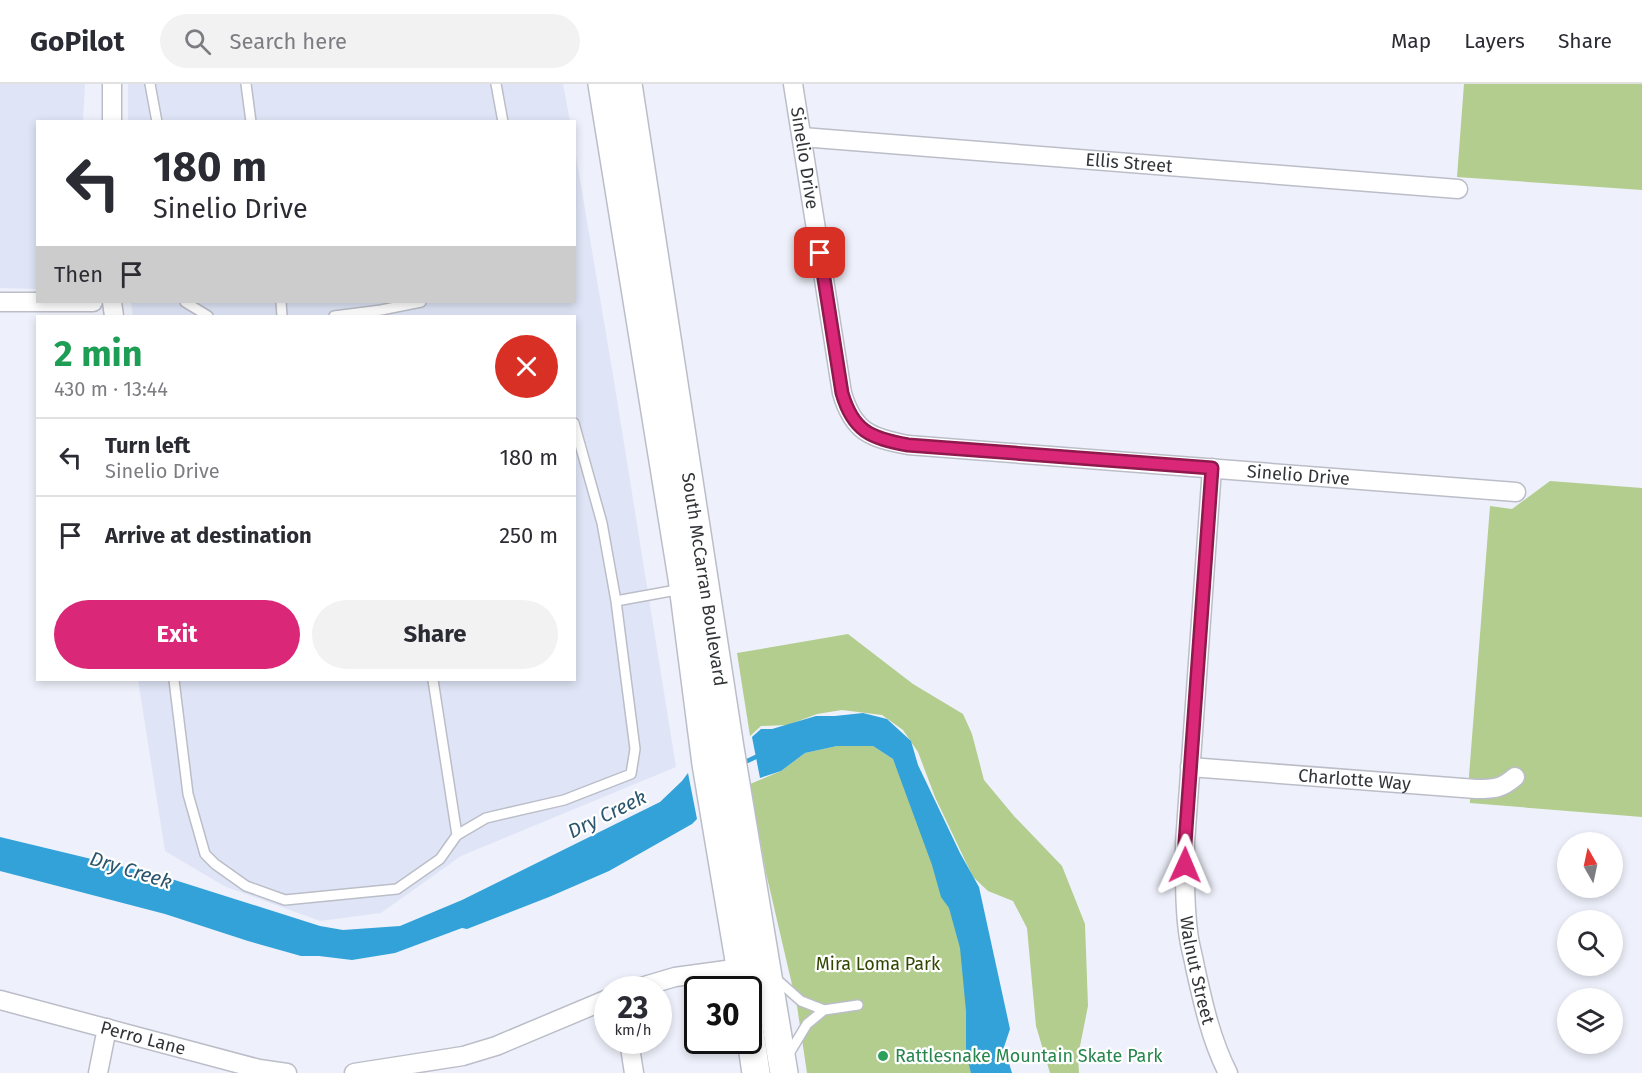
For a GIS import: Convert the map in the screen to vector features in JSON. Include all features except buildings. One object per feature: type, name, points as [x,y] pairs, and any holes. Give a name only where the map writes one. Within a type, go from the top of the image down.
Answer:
[{"type":"main road","name":"South McCarran Boulevard","points":[[602,84],[683,589],[706,764],[742,976]]},
{"type":"main road","name":"South McCarran Boulevard","points":[[628,84],[737,793],[784,1068]]},
{"type":"main road","points":[[753,1054],[756,1073]]},
{"type":"street","points":[[112,84],[112,120]]},
{"type":"street","name":"Sinelio Drive","points":[[793,84],[842,393],[847,409],[858,426],[873,435],[887,441],[908,445],[1516,492]]},
{"type":"street","name":"Ellis Street","points":[[802,137],[1458,189]]},
{"type":"street","points":[[0,302],[36,302]]},
{"type":"street","name":"Walnut Street","points":[[1212,468],[1185,843],[1185,887],[1188,932],[1207,1020],[1228,1073]]},
{"type":"street","name":"Charlotte Way","points":[[1190,767],[1476,789],[1495,789],[1515,777]]},
{"type":"street","name":"Perro Lane","points":[[0,1000],[260,1069],[287,1073]]},
{"type":"street","points":[[354,1073],[465,1065],[496,1046],[594,1005]]},
{"type":"street","points":[[98,1073],[107,1028]]},
{"type":"street","points":[[631,1054],[634,1073]]},
{"type":"lane","points":[[150,84],[157,120]]},
{"type":"lane","points":[[246,84],[251,120]]},
{"type":"lane","points":[[496,84],[503,120]]},
{"type":"lane","points":[[187,303],[206,315]]},
{"type":"lane","points":[[342,315],[416,303]]},
{"type":"lane","points":[[174,681],[188,794],[205,854],[246,886],[285,900],[397,889],[440,859],[457,835],[486,818],[564,800],[631,774],[635,748],[616,601],[602,523],[576,430]]},
{"type":"lane","points":[[616,601],[683,589]]},
{"type":"lane","points":[[433,681],[457,835]]},
{"type":"lane","points":[[767,971],[801,1001],[824,1010],[858,1005]]},
{"type":"lane","points":[[784,1068],[807,1024],[824,1010]]},
{"type":"shaded area","points":[[0,84],[85,84],[83,120],[36,120],[36,289],[0,288]]},
{"type":"shaded area","points":[[128,84],[563,84],[570,120],[128,120]]},
{"type":"shaded area","points":[[576,156],[676,767],[461,856],[381,913],[320,921],[224,886],[165,851],[138,681],[576,681],[576,315],[133,315],[131,303],[576,303]]},
{"type":"green space","points":[[1464,84],[1642,84],[1642,190],[1457,177]]},
{"type":"green space","points":[[1550,481],[1642,488],[1642,817],[1470,803],[1469,776],[1490,506],[1512,509]]},
{"type":"green space","points":[[848,634],[913,684],[963,714],[972,734],[984,780],[1014,816],[1062,866],[1085,924],[1088,1006],[1078,1056],[1079,1073],[1050,1073],[1036,1026],[1027,928],[1013,901],[988,891],[973,877],[935,797],[918,752],[903,730],[882,715],[842,710],[817,714],[788,725],[761,726],[750,736],[737,653]]},
{"type":"green space","name":"Mira Loma Park","points":[[837,746],[873,746],[893,759],[963,936],[977,1073],[807,1073],[797,1006],[766,873],[750,784],[781,771],[805,753]]},
{"type":"water","points":[[863,713],[887,719],[911,741],[918,765],[979,887],[1010,1029],[1004,1047],[1012,1073],[971,1073],[966,1053],[966,1011],[960,948],[949,908],[941,897],[932,865],[893,759],[873,746],[837,746],[805,753],[781,771],[760,778],[752,737],[761,729],[772,729],[816,716]]},
{"type":"water","points":[[688,773],[697,819],[609,871],[467,929],[462,928],[395,953],[352,960],[301,956],[165,914],[0,871],[0,837],[162,876],[320,926],[343,930],[400,926],[462,900],[660,802]]},
{"type":"waterway","name":"Dry Creek","points":[[743,763],[760,755]]},
{"type":"place","name":"Rattlesnake Mountain Skate Park","points":[[883,1056]]},
{"type":"route","points":[[820,253],[842,393],[847,409],[858,426],[873,435],[887,441],[908,445],[1212,468],[1185,865]]}]
